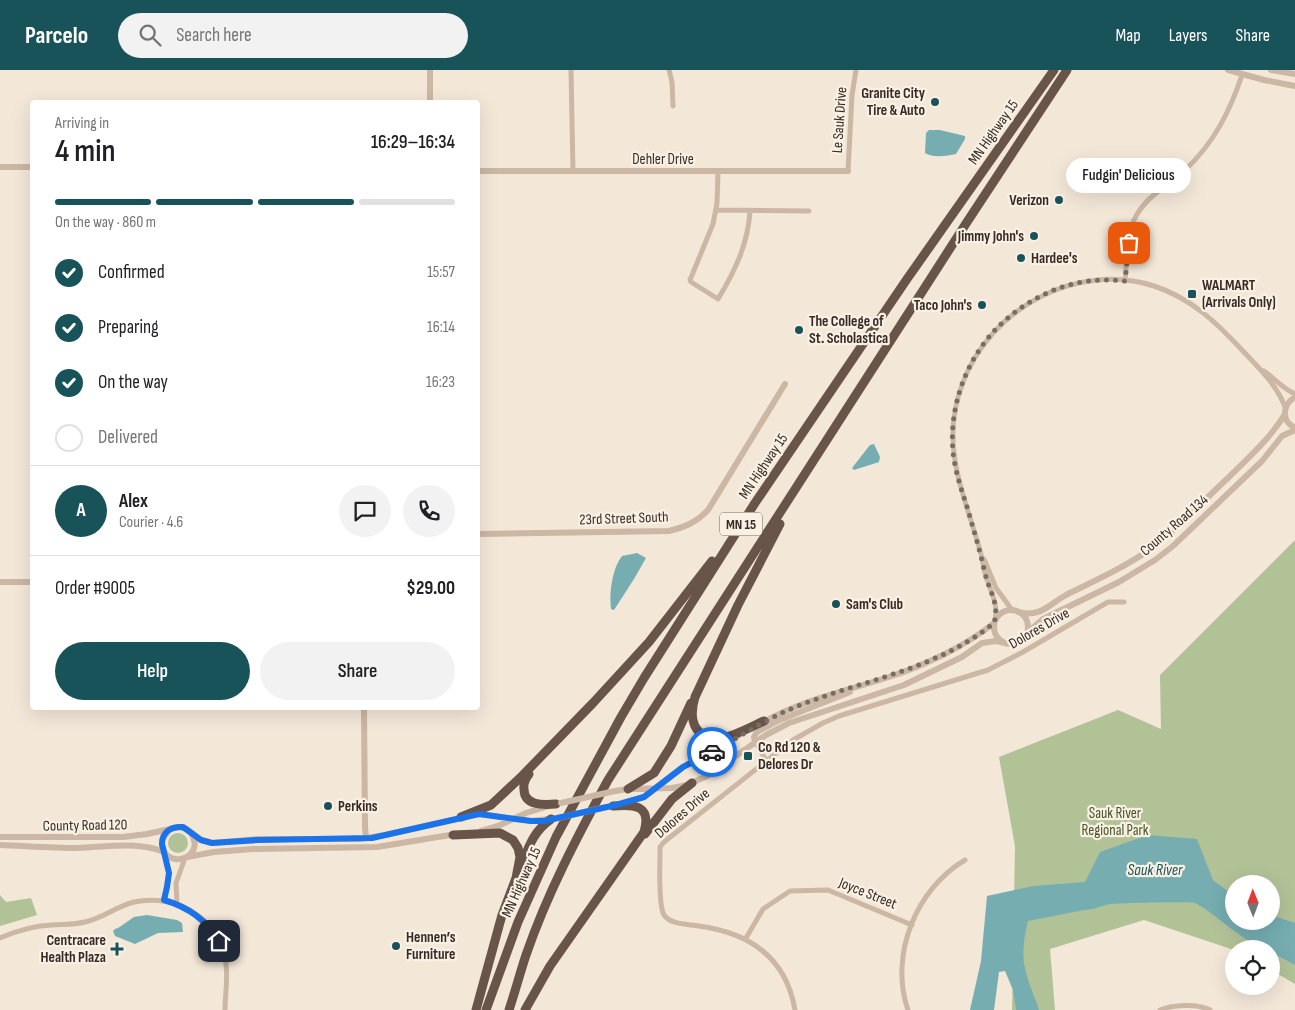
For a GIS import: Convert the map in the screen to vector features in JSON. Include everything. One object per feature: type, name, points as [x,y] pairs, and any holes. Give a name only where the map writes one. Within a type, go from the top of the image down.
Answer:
[{"type":"highway","points":[[1040,89],[1050,70]]},
{"type":"highway","name":"MN Highway 15","points":[[486,1010],[518,922],[567,815],[644,678],[755,503],[907,279],[1054,70]]},
{"type":"highway","name":"MN Highway 15","points":[[509,1010],[526,954],[555,884],[579,832],[608,780],[967,222],[1069,70]]},
{"type":"highway","points":[[628,789],[648,778],[658,767],[707,672],[754,572],[807,472]]},
{"type":"highway","points":[[461,817],[491,805],[542,756],[649,642],[755,503]]},
{"type":"highway","points":[[707,672],[693,705],[693,718],[699,731],[707,738],[719,739],[726,738],[764,722]]},
{"type":"highway","points":[[542,756],[526,778],[524,795],[528,800],[537,804],[558,804]]},
{"type":"highway","points":[[525,1010],[550,966],[641,838],[672,799],[692,783]]},
{"type":"highway","points":[[609,806],[633,805],[644,812],[646,823],[641,838]]},
{"type":"highway","points":[[476,1010],[502,915],[534,835],[538,829],[553,819]]},
{"type":"highway","points":[[453,835],[489,833],[508,836],[516,844],[519,852],[516,880]]},
{"type":"street","points":[[430,70],[430,100]]},
{"type":"street","points":[[572,70],[573,171]]},
{"type":"street","points":[[669,70],[672,82],[673,106]]},
{"type":"street","name":"Le Sauk Drive","points":[[848,171],[852,95],[856,70]]},
{"type":"street","points":[[1228,70],[1242,75],[1295,86]]},
{"type":"street","points":[[1271,70],[1295,74]]},
{"type":"street","points":[[1125,281],[1130,232],[1134,219],[1150,197],[1186,169],[1204,149],[1232,104],[1242,75]]},
{"type":"street","points":[[0,167],[30,167]]},
{"type":"street","name":"Dehler Drive","points":[[480,171],[848,171]]},
{"type":"street","points":[[718,172],[716,210],[707,240],[690,280],[718,299],[742,252],[749,226],[750,211]]},
{"type":"street","points":[[716,210],[809,211]]},
{"type":"street","points":[[1005,643],[997,637],[994,628],[997,611],[957,475],[953,453],[955,406],[970,366],[979,350],[996,329],[1017,310],[1032,300],[1084,282],[1125,281],[1153,286],[1167,291],[1201,310],[1217,324],[1259,368],[1281,397],[1285,407]]},
{"type":"street","points":[[1259,368],[1295,395],[1285,407],[1284,414],[1290,425],[1295,429]]},
{"type":"street","name":"23rd Street South","points":[[480,534],[670,531],[689,525],[700,519],[708,510],[785,384]]},
{"type":"street","name":"County Road 134","points":[[1015,611],[1027,614],[1039,612],[1064,596],[1122,567],[1154,546],[1173,531],[1275,431],[1284,414]]},
{"type":"street","name":"County Road 134","points":[[1027,633],[1044,619],[1119,582],[1155,560],[1173,546],[1262,461],[1282,436],[1295,429]]},
{"type":"street","points":[[164,852],[172,858],[186,858],[235,850],[377,846],[485,830],[530,811],[615,791],[680,787],[692,783],[707,776],[776,729],[804,716],[904,685],[962,657],[982,643],[996,641],[1015,644],[1024,638],[1028,628],[1025,619],[1015,611],[996,588],[982,557]]},
{"type":"street","points":[[0,582],[30,582]]},
{"type":"street","name":"Dolores Drive","points":[[796,1010],[790,988],[777,966],[764,951],[746,938],[723,930],[668,920],[662,911],[661,905],[660,847],[670,836],[766,760],[793,740],[823,723],[839,716],[988,670],[1023,652],[1108,602],[1124,602]]},
{"type":"street","points":[[164,900],[169,873],[162,840],[170,829],[183,827],[201,840],[212,843],[258,840],[366,838],[461,817],[487,814],[531,821],[553,819],[609,806],[640,798],[683,767],[764,722],[805,703],[908,670],[967,643],[995,622],[1002,612],[1015,611]]},
{"type":"street","points":[[766,760],[755,742],[754,737],[757,732],[777,721],[831,701],[871,682]]},
{"type":"street","points":[[364,710],[366,838]]},
{"type":"street","name":"County Road 120","points":[[0,837],[129,837],[170,829]]},
{"type":"street","points":[[177,904],[176,884],[186,858],[192,853],[195,844],[190,832]]},
{"type":"street","name":"County Road 120","points":[[0,845],[75,848],[138,845],[152,847],[164,852]]},
{"type":"street","points":[[908,1010],[905,1001],[903,955],[912,924],[919,906],[930,890],[952,868],[965,860]]},
{"type":"street","name":"Joyce Street","points":[[746,938],[762,909],[790,891],[828,890],[912,924]]},
{"type":"street","points":[[0,938],[36,926],[84,923],[132,902],[152,899],[177,904],[205,922],[219,941],[226,963],[225,1010]]},
{"type":"street","points":[[1160,1010],[1170,1006],[1204,1007],[1210,1010]]},
{"type":"green space","name":"Sauk River Regional Park","points":[[1295,540],[1295,984],[1280,975],[1280,940],[1225,940],[1225,947],[1144,920],[1050,949],[1055,1010],[1012,1010],[1015,846],[999,757],[1118,710],[1161,729],[1160,675]]},
{"type":"green space","points":[[178,833],[185,836],[188,843],[185,850],[178,853],[171,850],[168,843],[171,836]]},
{"type":"green space","points":[[0,895],[6,902],[31,898],[37,915],[0,926]]},
{"type":"water","points":[[929,130],[940,130],[965,136],[965,139],[956,154],[932,156],[925,153],[926,133]]},
{"type":"water","points":[[874,444],[880,457],[879,462],[854,470],[852,468],[870,445]]},
{"type":"water","points":[[637,553],[646,558],[614,610],[611,609],[612,581],[619,561],[622,556]]},
{"type":"water","name":"Sauk River","points":[[1148,835],[1197,839],[1213,880],[1225,889],[1225,923],[1195,903],[1190,902],[1110,904],[1028,921],[1024,940],[1024,966],[1039,1010],[1016,1010],[1013,990],[1005,971],[999,972],[994,1010],[970,1010],[981,961],[987,896],[1033,886],[1085,882],[1100,852]]},
{"type":"water","points":[[147,915],[177,920],[182,923],[183,932],[158,933],[135,944],[115,936],[113,931],[115,929],[134,917]]},
{"type":"water","name":"Sauk River","points":[[1280,918],[1295,923],[1295,965],[1280,957],[1280,940],[1248,940],[1234,930],[1280,930]]},
{"type":"way so far","points":[[712,752],[739,735],[783,712],[805,703],[914,668],[967,643],[994,623],[997,611],[995,600],[984,571],[982,557],[957,475],[953,453],[955,406],[962,384],[979,350],[990,336],[1017,310],[1032,300],[1084,282],[1104,280],[1125,281],[1129,243]]},
{"type":"place","name":"Granite City Tire & Auto","points":[[935,102]]},
{"type":"place","name":"Verizon","points":[[1059,200]]},
{"type":"place","name":"Jimmy John's","points":[[1034,236]]},
{"type":"place","name":"Fudgin' Delicious","points":[[1129,243]]},
{"type":"place","name":"Hardee's","points":[[1021,258]]},
{"type":"place","name":"WALMART (Arrivals Only)","points":[[1192,294]]},
{"type":"place","name":"Taco John's","points":[[982,305]]},
{"type":"place","name":"The College of St. Scholastica","points":[[799,330]]},
{"type":"place","name":"Sam's Club","points":[[836,604]]},
{"type":"place","name":"Co Rd 120 & Delores Dr","points":[[748,756]]},
{"type":"place","name":"Perkins","points":[[328,806]]},
{"type":"place","name":"Hennen’s Furniture","points":[[396,946]]},
{"type":"place","name":"Centracare Health Plaza","points":[[117,949]]},
{"type":"route","points":[[219,941],[214,931],[197,915],[177,904],[164,900],[169,873],[165,853],[162,849],[162,840],[166,832],[174,827],[183,827],[201,840],[212,843],[308,838],[372,838],[479,814],[544,821],[644,797],[683,767],[712,752]]}]
